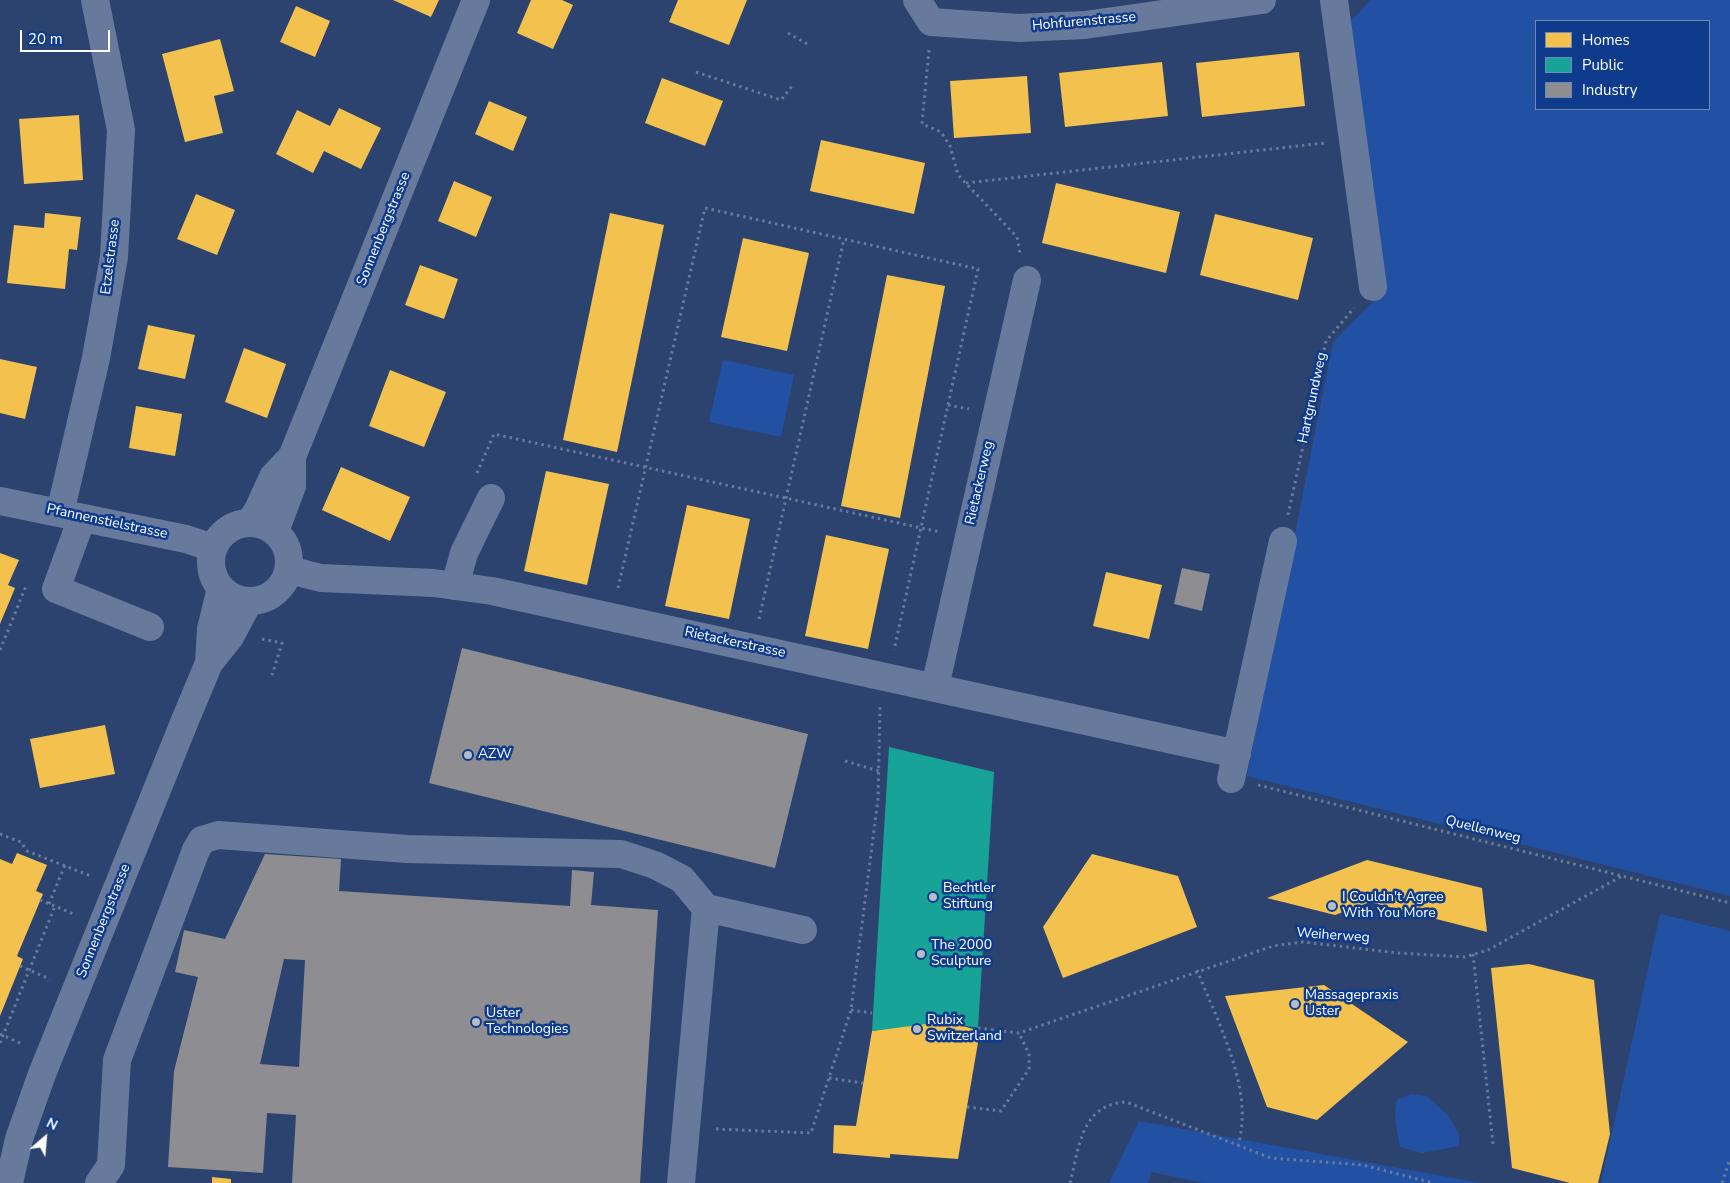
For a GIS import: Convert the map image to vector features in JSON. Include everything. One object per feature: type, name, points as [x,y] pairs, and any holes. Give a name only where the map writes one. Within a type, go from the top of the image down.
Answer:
[{"type":"street","name":"Etzelstrasse","points":[[95,0],[121,130],[114,257],[71,515],[56,590],[150,627]]},
{"type":"street","name":"Sonnenbergstrasse","points":[[250,522],[258,510],[273,477],[292,457],[476,0]]},
{"type":"street","name":"Hohfurenstrasse","points":[[924,11],[1019,28],[1085,25],[1262,0]]},
{"type":"street","points":[[1334,0],[1373,287]]},
{"type":"street","name":"Rietackerweg","points":[[935,687],[1027,280]]},
{"type":"street","name":"Sonnenbergstrasse","points":[[275,532],[292,486],[292,457]]},
{"type":"street","points":[[455,586],[482,490]]},
{"type":"street","name":"Pfannenstielstrasse","points":[[0,501],[186,539],[213,548]]},
{"type":"street","points":[[250,522],[263,525],[275,532],[284,542],[289,556],[289,570],[282,584],[270,596],[249,601],[234,598],[221,588],[213,576],[210,562],[213,548],[222,534],[234,526],[250,522]]},
{"type":"street","points":[[1234,766],[1282,541]]},
{"type":"street","name":"Rietackerstrasse","points":[[289,570],[321,578],[455,586],[492,591],[1177,740],[1234,766]]},
{"type":"street","name":"Sonnenbergstrasse","points":[[209,663],[211,629],[221,588]]},
{"type":"street","name":"Sonnenbergstrasse","points":[[9,1183],[19,1139],[42,1074],[209,663],[230,637],[249,601]]},
{"type":"street","points":[[99,1183],[111,1165],[117,1060],[196,850],[202,840],[218,835],[407,849],[621,854],[655,865],[682,879],[706,908],[803,930]]},
{"type":"street","points":[[681,1183],[706,908]]},
{"type":"path","points":[[924,11],[922,124],[941,132],[950,146],[958,175],[1017,237],[1027,280]]},
{"type":"path","points":[[788,33],[809,45]]},
{"type":"path","points":[[696,72],[781,100],[793,86]]},
{"type":"path","points":[[966,183],[1334,142]]},
{"type":"path","points":[[617,592],[705,208],[978,269],[893,653]]},
{"type":"path","points":[[758,623],[844,239]]},
{"type":"path","name":"Hartgrundweg","points":[[1282,541],[1326,341],[1373,287]]},
{"type":"path","points":[[482,490],[494,434],[646,469],[968,538]]},
{"type":"path","points":[[0,650],[28,580]]},
{"type":"path","points":[[259,638],[282,644],[272,675]]},
{"type":"path","points":[[685,1127],[811,1134],[851,1010],[878,799],[880,713]]},
{"type":"path","points":[[845,761],[879,771]]},
{"type":"path","name":"Quellenweg","points":[[1234,766],[1622,876],[1730,903]]},
{"type":"path","points":[[0,834],[21,842],[27,851],[99,879]]},
{"type":"path","points":[[49,904],[64,865]]},
{"type":"path","name":"Weiherweg","points":[[978,1028],[1018,1034],[1197,970],[1273,946],[1302,942],[1399,953],[1465,957],[1488,950],[1622,876]]},
{"type":"path","points":[[40,900],[102,925]]},
{"type":"path","points":[[0,1042],[55,906]]},
{"type":"path","points":[[1473,954],[1493,1144]]},
{"type":"path","points":[[1197,970],[1226,1045],[1241,1092],[1242,1132],[1238,1145]]},
{"type":"path","points":[[851,1010],[872,1013]]},
{"type":"path","points":[[967,1107],[1001,1111],[1029,1069],[1029,1054],[1018,1034]]},
{"type":"path","points":[[828,1078],[864,1083]]},
{"type":"path","points":[[1070,1183],[1082,1133],[1088,1122],[1104,1106],[1114,1102],[1138,1104],[1271,1158],[1363,1165],[1433,1183]]},
{"type":"path","points":[[1722,1183],[1730,1159]]},
{"type":"shaded area","points":[[1371,0],[1730,0],[1730,896],[1247,776],[1333,342],[1383,292],[1347,25]]},
{"type":"shaded area","points":[[723,360],[794,375],[781,437],[709,422]]},
{"type":"shaded area","points":[[1660,914],[1730,931],[1730,1183],[1601,1183]]},
{"type":"shaded area","points":[[1411,1094],[1426,1096],[1448,1115],[1459,1134],[1459,1146],[1422,1153],[1400,1147],[1395,1117],[1397,1100]]},
{"type":"shaded area","points":[[1139,1121],[1481,1183],[1203,1183],[1152,1172],[1148,1183],[1109,1183]]},
{"type":"building: Homes","points":[[393,0],[439,0],[431,17]]},
{"type":"building: Homes","points":[[531,0],[562,0],[573,5],[553,49],[517,33]]},
{"type":"building: Homes","points":[[678,0],[747,0],[729,45],[669,22]]},
{"type":"building: Homes","points":[[296,6],[330,21],[315,57],[280,42]]},
{"type":"building: Homes","points":[[220,39],[234,91],[214,96],[223,133],[185,142],[162,54]]},
{"type":"building: Homes","points":[[1299,52],[1305,106],[1202,117],[1196,63]]},
{"type":"building: Homes","points":[[1162,62],[1168,116],[1065,127],[1059,73]]},
{"type":"building: Homes","points":[[1027,76],[1031,133],[954,138],[950,81]]},
{"type":"building: Homes","points":[[662,78],[723,101],[705,146],[645,123]]},
{"type":"building: Homes","points":[[489,101],[527,117],[513,151],[475,134]]},
{"type":"building: Homes","points":[[339,108],[381,128],[361,169],[324,151],[313,173],[276,154],[297,110],[330,126]]},
{"type":"building: Homes","points":[[79,115],[83,180],[24,184],[19,119]]},
{"type":"building: Homes","points":[[821,140],[925,163],[914,214],[810,191]]},
{"type":"building: Homes","points":[[454,181],[492,197],[476,237],[438,221]]},
{"type":"building: Homes","points":[[1056,183],[1180,212],[1166,273],[1042,243]]},
{"type":"building: Homes","points":[[196,194],[235,210],[217,255],[177,239]]},
{"type":"building: Homes","points":[[45,213],[81,217],[77,250],[69,249],[65,289],[7,283],[14,225],[44,228]]},
{"type":"building: Homes","points":[[610,213],[664,225],[617,452],[563,440]]},
{"type":"building: Homes","points":[[1215,214],[1313,238],[1298,300],[1200,275]]},
{"type":"building: Homes","points":[[743,238],[809,253],[787,351],[721,337]]},
{"type":"building: Homes","points":[[420,265],[458,279],[444,319],[405,305]]},
{"type":"building: Homes","points":[[887,275],[945,286],[900,518],[841,506]]},
{"type":"building: Homes","points":[[148,325],[195,335],[185,379],[138,369]]},
{"type":"building: Homes","points":[[244,348],[286,364],[267,418],[225,402]]},
{"type":"building: Homes","points":[[0,359],[37,367],[25,419],[0,413]]},
{"type":"building: Homes","points":[[390,370],[446,392],[424,447],[369,426]]},
{"type":"building: Homes","points":[[136,406],[182,414],[175,456],[129,448]]},
{"type":"building: Homes","points":[[341,467],[410,497],[390,541],[322,510]]},
{"type":"building: Homes","points":[[546,471],[609,484],[587,585],[524,571]]},
{"type":"building: Homes","points":[[687,505],[750,519],[729,619],[665,606]]},
{"type":"building: Homes","points":[[826,535],[889,549],[868,649],[805,636]]},
{"type":"building: Homes","points":[[0,553],[19,560],[8,585],[15,588],[0,624]]},
{"type":"building: Homes","points":[[1106,572],[1162,585],[1149,639],[1093,626]]},
{"type":"building: Homes","points":[[105,725],[115,774],[40,788],[30,739]]},
{"type":"building: Homes","points":[[17,853],[47,865],[36,891],[43,894],[17,956],[23,959],[0,1016],[0,859],[12,864]]},
{"type":"building: Homes","points":[[1092,854],[1178,876],[1197,927],[1063,978],[1043,927]]},
{"type":"building: Homes","points":[[1367,860],[1482,888],[1487,932],[1370,902],[1335,915],[1267,898]]},
{"type":"building: Homes","points":[[1529,964],[1594,980],[1610,1134],[1598,1183],[1570,1183],[1512,1168],[1491,968]]},
{"type":"building: Homes","points":[[1324,985],[1408,1042],[1317,1120],[1267,1107],[1225,996]]},
{"type":"building: Homes","points":[[942,1020],[980,1031],[958,1159],[890,1154],[890,1158],[833,1153],[834,1125],[856,1126],[872,1031]]},
{"type":"building: Homes","points":[[212,1177],[231,1179],[231,1183],[212,1183]]},
{"type":"building: Public","name":"Bechtler Stiftung","points":[[889,747],[994,772],[978,1028],[942,1022],[872,1031]]},
{"type":"building: Industry","points":[[1182,568],[1210,574],[1202,611],[1174,604]]},
{"type":"building: Industry","points":[[462,648],[808,734],[775,868],[429,783]]},
{"type":"building: Industry","name":"Uster Technologies","points":[[265,854],[341,859],[339,891],[570,906],[572,870],[594,872],[591,905],[658,910],[640,1183],[292,1183],[296,1115],[267,1113],[263,1173],[168,1167],[174,1071],[198,977],[175,972],[184,930],[225,939]],"holes":[[[284,959],[305,960],[299,1067],[260,1064]]]},
{"type":"place","name":"AZW","points":[[468,755]]},
{"type":"place","name":"Bechtler Stiftung","points":[[933,897]]},
{"type":"place","name":"I Couldn't Agree With You More","points":[[1332,906]]},
{"type":"place","name":"The 2000 Sculpture","points":[[921,954]]},
{"type":"place","name":"Massagepraxis Uster","points":[[1295,1004]]},
{"type":"place","name":"Uster Technologies","points":[[476,1022]]},
{"type":"place","name":"Rubix Switzerland","points":[[917,1029]]}]
